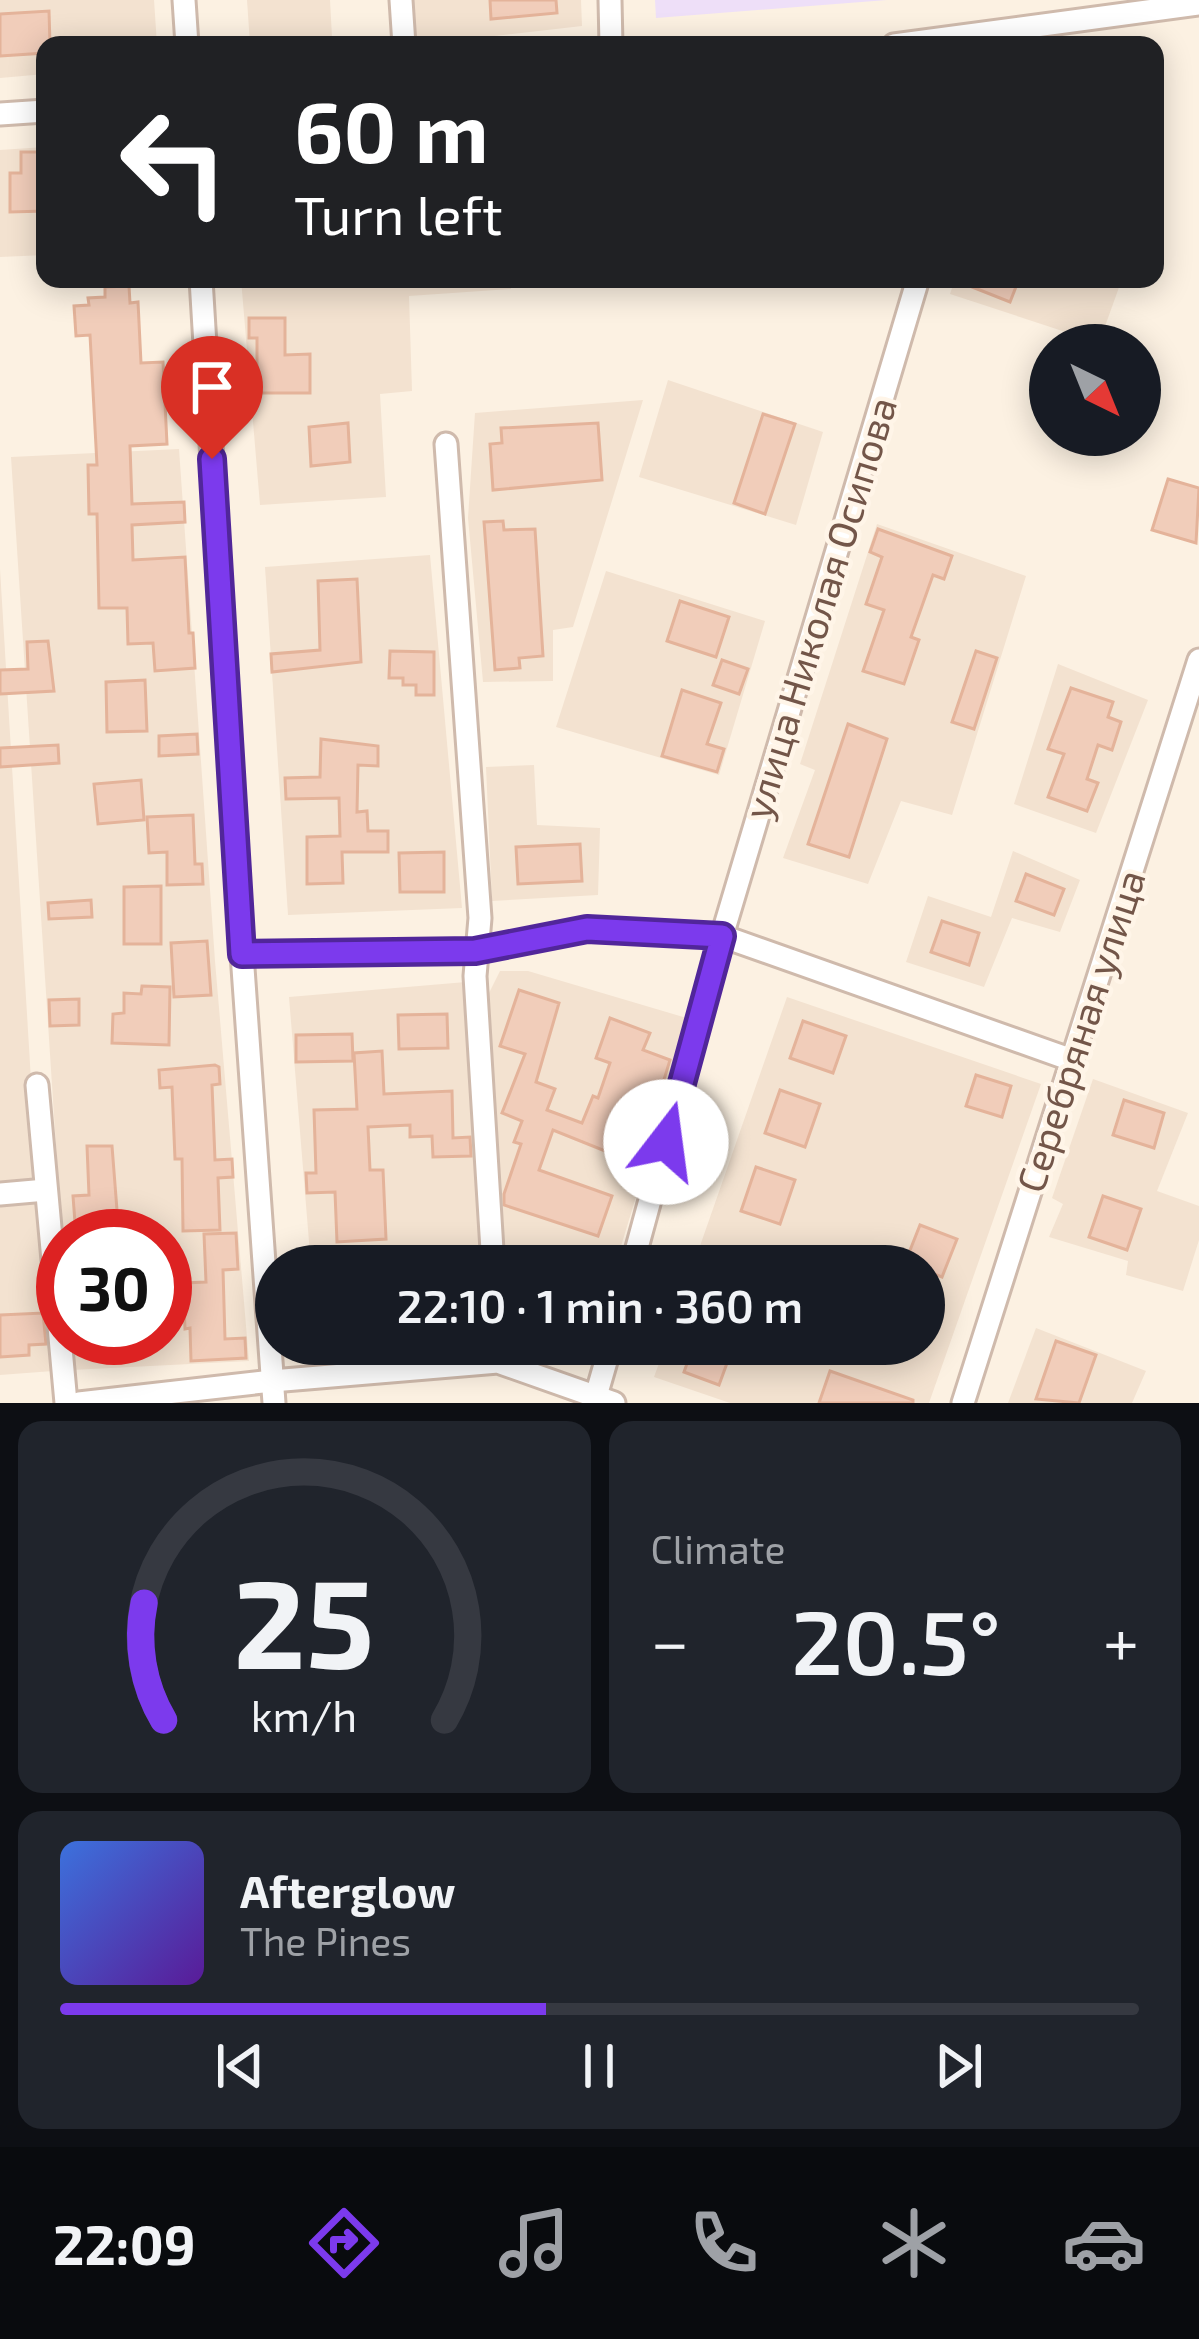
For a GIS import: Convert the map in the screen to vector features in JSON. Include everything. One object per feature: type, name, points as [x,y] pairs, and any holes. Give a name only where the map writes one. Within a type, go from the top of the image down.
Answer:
[{"type":"street","points":[[184,0],[186,36]]},
{"type":"street","points":[[401,0],[403,36]]},
{"type":"street","points":[[610,0],[610,36]]},
{"type":"street","points":[[999,36],[1199,4]]},
{"type":"street","points":[[0,114],[36,112]]},
{"type":"street","points":[[202,288],[273,1392]]},
{"type":"street","name":"улица Николая Осипова","points":[[638,1245],[722,936],[915,288]]},
{"type":"street","points":[[446,444],[480,918],[475,951],[492,1245]]},
{"type":"street","name":"Серебряная улица","points":[[963,1403],[1199,660]]},
{"type":"street","points":[[242,954],[475,951],[587,929],[722,936],[1072,1060]]},
{"type":"street","points":[[37,1085],[66,1403]]},
{"type":"street","points":[[0,1194],[46,1190]]},
{"type":"street","points":[[79,1403],[273,1392],[429,1365]]},
{"type":"street","points":[[524,1365],[601,1401],[607,1365]]},
{"type":"shaded area","points":[[0,0],[154,0],[156,36],[36,36],[36,75],[0,78]]},
{"type":"shaded area","points":[[247,0],[330,0],[332,36],[249,36]]},
{"type":"shaded area","points":[[412,0],[581,0],[582,26],[494,36],[414,36]]},
{"type":"shaded area","points":[[655,0],[887,0],[656,18]]},
{"type":"shaded area","points":[[36,148],[36,255],[0,257],[0,150]]},
{"type":"shaded area","points":[[242,288],[511,288],[409,296],[412,391],[380,394],[386,497],[260,505]]},
{"type":"shaded area","points":[[952,288],[1119,288],[1106,324],[1041,324],[950,294]]},
{"type":"shaded area","points":[[668,380],[823,432],[796,525],[639,477]]},
{"type":"shaded area","points":[[643,400],[573,627],[553,630],[553,681],[483,682],[468,518],[475,413]]},
{"type":"shaded area","points":[[179,449],[249,1361],[192,1364],[192,1209],[60,1209],[11,457]]},
{"type":"shaded area","points":[[877,524],[1026,576],[952,815],[901,801],[868,884],[783,858],[815,770],[800,764]]},
{"type":"shaded area","points":[[430,555],[462,908],[288,915],[265,567]]},
{"type":"shaded area","points":[[0,569],[37,1179],[0,1182]]},
{"type":"shaded area","points":[[606,571],[765,621],[719,775],[556,727]]},
{"type":"shaded area","points":[[1058,664],[1148,700],[1096,833],[1014,804]]},
{"type":"shaded area","points":[[534,765],[537,825],[600,828],[598,895],[492,901],[486,767]]},
{"type":"shaded area","points":[[1013,851],[1080,880],[1060,932],[1012,918],[984,987],[906,962],[928,896],[991,917]]},
{"type":"shaded area","points":[[500,971],[528,971],[690,1019],[621,1245],[498,1245],[492,1052],[484,1003]]},
{"type":"shaded area","points":[[466,982],[483,1245],[309,1245],[289,997]]},
{"type":"shaded area","points":[[787,997],[1041,1084],[945,1357],[945,1245],[700,1245]]},
{"type":"shaded area","points":[[1093,1079],[1188,1113],[1157,1191],[1199,1206],[1199,1240],[1183,1291],[1126,1275],[1128,1261],[1049,1237],[1063,1204],[1052,1198]]},
{"type":"shaded area","points":[[41,1200],[42,1209],[36,1209],[36,1365],[53,1365],[53,1371],[0,1375],[0,1203]]},
{"type":"shaded area","points":[[1036,1328],[1146,1371],[1132,1403],[1008,1403]]},
{"type":"shaded area","points":[[72,1365],[170,1365],[72,1370]]},
{"type":"shaded area","points":[[658,1365],[942,1365],[929,1403],[730,1403],[654,1377]]},
{"type":"building","points":[[490,0],[556,0],[557,13],[491,19]]},
{"type":"building","points":[[49,11],[50,36],[36,36],[36,54],[0,56],[0,14]]},
{"type":"building","points":[[21,152],[36,152],[36,211],[10,212],[10,173],[21,173]]},
{"type":"building","points":[[105,288],[129,288],[130,303],[138,302],[141,363],[163,362],[167,444],[130,446],[132,504],[184,502],[185,522],[132,525],[133,560],[185,557],[195,668],[155,671],[153,643],[128,644],[127,608],[99,608],[97,514],[89,514],[88,465],[97,465],[90,335],[76,336],[74,306],[89,305],[88,298],[105,297]]},
{"type":"building","points":[[975,288],[1015,288],[1010,302]]},
{"type":"building","points":[[249,318],[285,318],[285,355],[310,354],[310,393],[257,393],[257,338],[249,338]]},
{"type":"building","points":[[763,414],[795,424],[765,514],[734,503]]},
{"type":"building","points":[[348,423],[350,462],[311,466],[309,427]]},
{"type":"building","points":[[598,423],[602,480],[493,490],[490,444],[502,443],[501,428]]},
{"type":"building","points":[[1168,479],[1199,488],[1196,543],[1152,530]]},
{"type":"building","points":[[503,521],[504,530],[535,529],[543,656],[519,658],[520,668],[495,670],[484,522]]},
{"type":"building","points":[[878,529],[952,556],[944,579],[933,575],[911,637],[919,640],[904,684],[863,671],[884,610],[866,604],[882,557],[870,552]]},
{"type":"building","points":[[357,579],[361,662],[272,672],[271,654],[320,650],[318,581]]},
{"type":"building","points":[[680,601],[729,617],[716,657],[667,641]]},
{"type":"building","points":[[48,641],[54,691],[0,694],[0,670],[28,669],[27,642]]},
{"type":"building","points":[[390,651],[434,652],[434,695],[416,695],[416,685],[389,678]]},
{"type":"building","points":[[976,651],[997,658],[974,729],[952,722]]},
{"type":"building","points":[[722,660],[748,669],[739,694],[713,685]]},
{"type":"building","points":[[145,680],[147,731],[107,732],[106,682]]},
{"type":"building","points":[[1071,688],[1113,702],[1108,717],[1121,722],[1112,750],[1098,745],[1087,779],[1098,783],[1087,811],[1048,797],[1064,754],[1048,749]]},
{"type":"building","points":[[682,690],[721,703],[707,744],[724,749],[717,772],[662,756]]},
{"type":"building","points":[[848,724],[887,739],[849,857],[808,844]]},
{"type":"building","points":[[197,734],[198,754],[159,756],[159,736]]},
{"type":"building","points":[[321,739],[378,746],[378,766],[358,765],[357,812],[367,811],[368,831],[388,831],[388,852],[342,852],[343,883],[307,884],[307,837],[340,836],[339,798],[286,799],[285,778],[320,777]]},
{"type":"building","points":[[58,745],[59,763],[0,767],[0,748]]},
{"type":"building","points":[[141,780],[144,820],[98,824],[94,784]]},
{"type":"building","points":[[193,815],[195,864],[202,864],[203,884],[167,885],[167,852],[149,853],[147,817]]},
{"type":"building","points":[[580,844],[582,881],[518,884],[516,847]]},
{"type":"building","points":[[444,852],[444,892],[400,892],[399,853]]},
{"type":"building","points":[[1026,874],[1064,889],[1054,915],[1016,901]]},
{"type":"building","points":[[161,886],[161,944],[124,944],[124,887]]},
{"type":"building","points":[[91,900],[92,917],[49,919],[48,903]]},
{"type":"building","points":[[942,921],[979,933],[969,965],[931,952]]},
{"type":"building","points":[[207,941],[211,995],[174,997],[171,943]]},
{"type":"building","points":[[142,986],[170,987],[169,1045],[112,1043],[113,1014],[124,1013],[124,993],[141,994]]},
{"type":"building","points":[[519,990],[559,1003],[536,1082],[555,1089],[547,1110],[582,1123],[593,1096],[598,1098],[610,1063],[596,1058],[610,1018],[650,1033],[643,1050],[670,1060],[646,1139],[624,1131],[615,1155],[553,1130],[539,1170],[612,1196],[598,1236],[504,1205],[521,1144],[514,1142],[522,1121],[502,1113],[525,1054],[500,1046]]},
{"type":"building","points":[[79,999],[79,1025],[50,1026],[49,1000]]},
{"type":"building","points":[[447,1014],[448,1048],[399,1049],[398,1015]]},
{"type":"building","points":[[803,1021],[846,1036],[833,1073],[790,1058]]},
{"type":"building","points":[[352,1034],[353,1061],[296,1062],[296,1035]]},
{"type":"building","points":[[382,1051],[384,1094],[452,1091],[453,1138],[470,1137],[471,1156],[433,1157],[432,1136],[410,1137],[410,1125],[368,1127],[370,1170],[383,1170],[386,1239],[337,1242],[335,1192],[307,1193],[306,1173],[316,1173],[314,1110],[357,1109],[354,1053]]},
{"type":"building","points":[[219,1067],[220,1084],[212,1085],[215,1160],[232,1159],[233,1177],[218,1178],[220,1230],[192,1231],[192,1209],[183,1209],[182,1159],[175,1159],[172,1087],[160,1088],[159,1070]]},
{"type":"building","points":[[976,1075],[1011,1086],[1002,1117],[966,1106]]},
{"type":"building","points":[[780,1090],[820,1104],[805,1147],[765,1133]]},
{"type":"building","points":[[1124,1100],[1164,1113],[1154,1148],[1113,1135]]},
{"type":"building","points":[[87,1146],[112,1146],[117,1209],[74,1209],[73,1196],[89,1195]]},
{"type":"building","points":[[756,1167],[795,1180],[780,1224],[741,1211]]},
{"type":"building","points":[[1103,1196],[1141,1209],[1127,1250],[1089,1237]]},
{"type":"building","points":[[920,1225],[957,1239],[945,1269],[945,1245],[912,1245]]},
{"type":"building","points":[[236,1233],[238,1269],[223,1270],[225,1339],[245,1338],[246,1358],[192,1361],[192,1283],[206,1282],[204,1234]]},
{"type":"building","points":[[36,1313],[36,1345],[29,1345],[29,1355],[0,1357],[0,1315]]},
{"type":"building","points":[[1056,1341],[1096,1355],[1079,1403],[1036,1399]]},
{"type":"building","points":[[686,1365],[726,1365],[719,1385],[684,1372]]},
{"type":"building","points":[[830,1371],[913,1400],[913,1403],[819,1403]]},
{"type":"route","points":[[212,459],[242,954],[475,951],[587,929],[722,936],[666,1142]]}]
